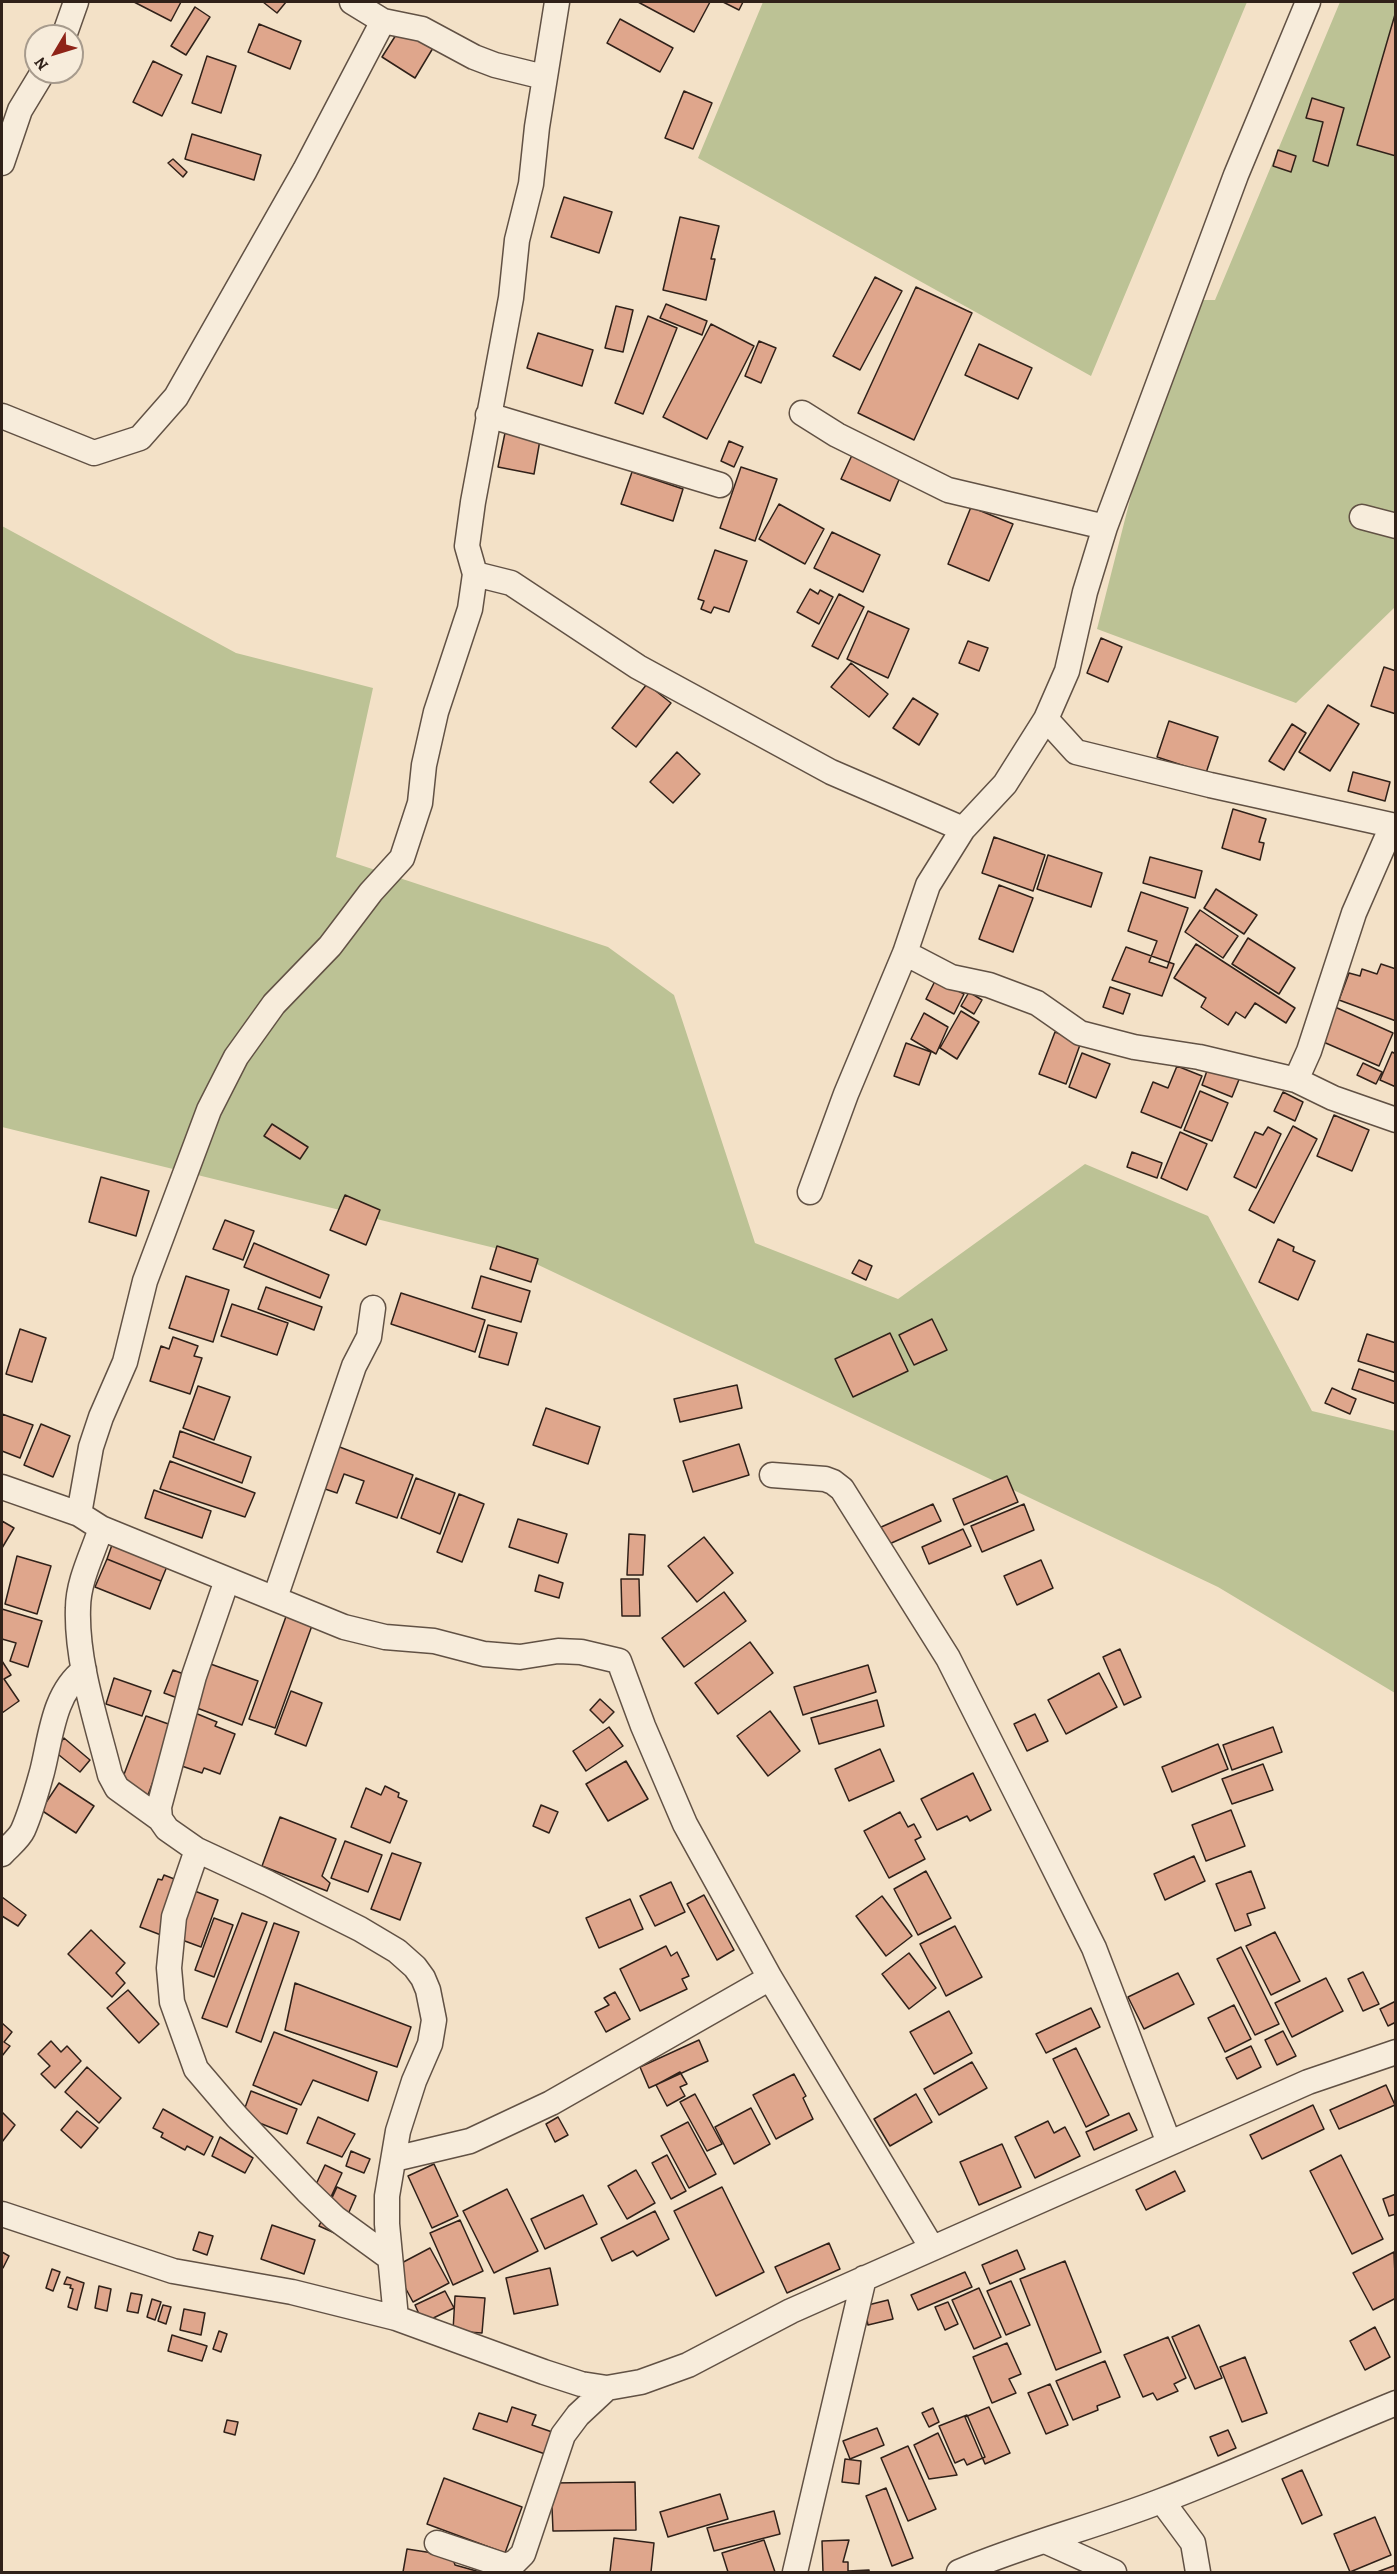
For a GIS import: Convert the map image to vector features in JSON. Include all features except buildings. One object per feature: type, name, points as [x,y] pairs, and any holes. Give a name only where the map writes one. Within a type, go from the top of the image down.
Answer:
[{"type":"street","points":[[68,24],[76,2]]},
{"type":"street","points":[[352,2],[382,21],[422,29],[474,57],[495,65],[544,77]]},
{"type":"street","points":[[79,1514],[91,1447],[101,1417],[125,1362],[145,1281],[209,1110],[236,1057],[274,1004],[330,946],[371,892],[402,858],[420,804],[424,765],[436,712],[470,609],[475,574],[468,546],[488,416],[511,298],[517,240],[531,184],[544,77],[557,2]]},
{"type":"street","points":[[810,1192],[846,1094],[905,953],[928,885],[963,829],[1005,784],[1046,719],[1067,671],[1085,592],[1105,526],[1236,175],[1308,2]]},
{"type":"street","points":[[2,416],[94,453],[140,438],[176,397],[305,170],[382,21]]},
{"type":"street","points":[[2,163],[20,110],[36,84]]},
{"type":"street","points":[[802,413],[837,435],[948,490],[1105,526]]},
{"type":"street","points":[[488,416],[720,485]]},
{"type":"street","points":[[1362,517],[1395,526]]},
{"type":"street","points":[[475,574],[511,583],[638,667],[831,772],[963,829]]},
{"type":"street","points":[[1046,719],[1076,753],[1394,826],[1354,913],[1309,1051],[1296,1080]]},
{"type":"street","points":[[905,953],[951,977],[989,985],[1037,1003],[1080,1033],[1134,1047],[1199,1057],[1296,1080],[1333,1098],[1395,1120]]},
{"type":"street","points":[[275,1598],[354,1366],[369,1337],[373,1308]]},
{"type":"street","points":[[772,1475],[825,1479],[842,1489],[943,1649],[1094,1948],[1169,2144]]},
{"type":"street","points":[[2,1487],[79,1514],[101,1528],[344,1627],[385,1637],[434,1641],[484,1654],[520,1657],[558,1651],[581,1652],[619,1661],[643,1726],[685,1824],[770,1977],[932,2248]]},
{"type":"street","points":[[101,1528],[80,1590],[78,1607],[84,1670],[110,1775],[117,1788],[160,1819],[167,1828],[197,1850],[360,1929],[397,1951],[415,1967],[428,1990],[434,2020],[431,2036],[399,2131],[387,2196],[396,2318]]},
{"type":"street","points":[[160,1819],[159,1807],[194,1676],[227,1580]]},
{"type":"street","points":[[2,1854],[22,1832],[42,1773],[53,1719],[63,1696],[76,1676],[84,1670]]},
{"type":"street","points":[[197,1850],[174,1917],[169,1968],[172,2002],[196,2069],[237,2117],[307,2191],[335,2218],[390,2258]]},
{"type":"street","points":[[394,2159],[470,2140],[541,2108],[770,1977]]},
{"type":"street","points":[[2,2214],[173,2271],[292,2292],[396,2318],[544,2372],[581,2384],[607,2388],[641,2382],[688,2365],[791,2311],[864,2278],[1308,2082],[1395,2052]]},
{"type":"street","points":[[795,2572],[864,2278]]},
{"type":"street","points":[[437,2543],[506,2566],[515,2562],[523,2554],[563,2434],[578,2415],[607,2388]]},
{"type":"street","points":[[959,2572],[992,2558],[1162,2501],[1395,2403]]},
{"type":"street","points":[[1162,2501],[1193,2543],[1198,2572]]},
{"type":"street","points":[[1045,2541],[1114,2572]]},
{"type":"green space","points":[[763,2],[1247,2],[1091,376],[698,158]]},
{"type":"green space","points":[[1340,2],[1395,2],[1395,607],[1296,703],[1097,629],[1181,300],[1215,300]]},
{"type":"green space","points":[[2,526],[236,653],[373,688],[336,857],[608,947],[674,995],[755,1243],[898,1299],[1085,1164],[1208,1216],[1312,1411],[1395,1431],[1395,1693],[1218,1587],[511,1252],[2,1127]]}]
